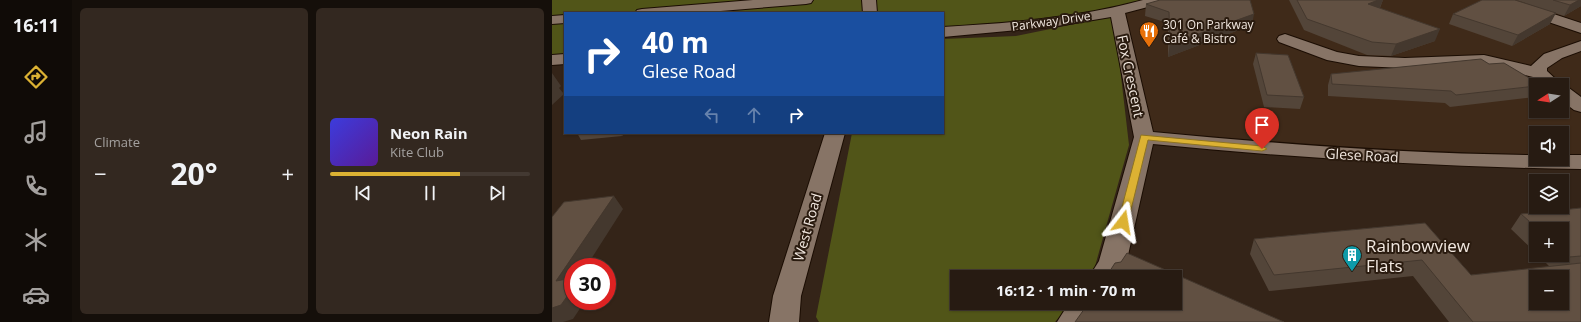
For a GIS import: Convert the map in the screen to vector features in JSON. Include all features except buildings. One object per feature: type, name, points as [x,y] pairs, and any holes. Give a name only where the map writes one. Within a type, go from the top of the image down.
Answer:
[{"type":"street","points":[[655,12],[806,0]]},
{"type":"street","points":[[869,0],[870,12]]},
{"type":"street","name":"Parkway Drive","points":[[944,32],[1008,27],[1117,12],[1158,0]]},
{"type":"street","points":[[1497,0],[1581,28]]},
{"type":"street","name":"Fox Crescent","points":[[1108,270],[1112,264],[1144,137],[1117,12]]},
{"type":"street","points":[[552,20],[564,19]]},
{"type":"street","points":[[1285,39],[1333,56],[1359,61],[1405,63],[1484,60],[1540,74]]},
{"type":"street","points":[[1545,78],[1537,71],[1539,65],[1548,59],[1581,46]]},
{"type":"street","points":[[1565,52],[1581,61]]},
{"type":"street","points":[[552,60],[564,60]]},
{"type":"street","name":"West Road","points":[[784,322],[787,296],[835,134]]},
{"type":"street","name":"Glese Road","points":[[1144,137],[1277,150],[1479,161],[1581,162]]},
{"type":"street","points":[[1072,322],[1080,310]]},
{"type":"shaded area","points":[[1158,0],[1581,0],[1581,162],[1569,161],[1569,126],[1529,126],[1529,159],[1144,137],[1117,12]]},
{"type":"green space","points":[[552,0],[1148,0],[1113,12],[944,31],[944,12],[564,12],[564,59],[552,60]]},
{"type":"green space","points":[[1114,16],[1129,145],[1094,270],[950,270],[950,310],[1065,310],[1055,322],[819,322],[816,317],[852,134],[944,134],[944,39],[1016,36]]},
{"type":"place","name":"301 On Parkway Café & Bistro","points":[[1149,48]]},
{"type":"place","name":"Rainbowview Flats","points":[[1352,272]]},
{"type":"route","points":[[1123,222],[1144,137],[1262,149]]}]
